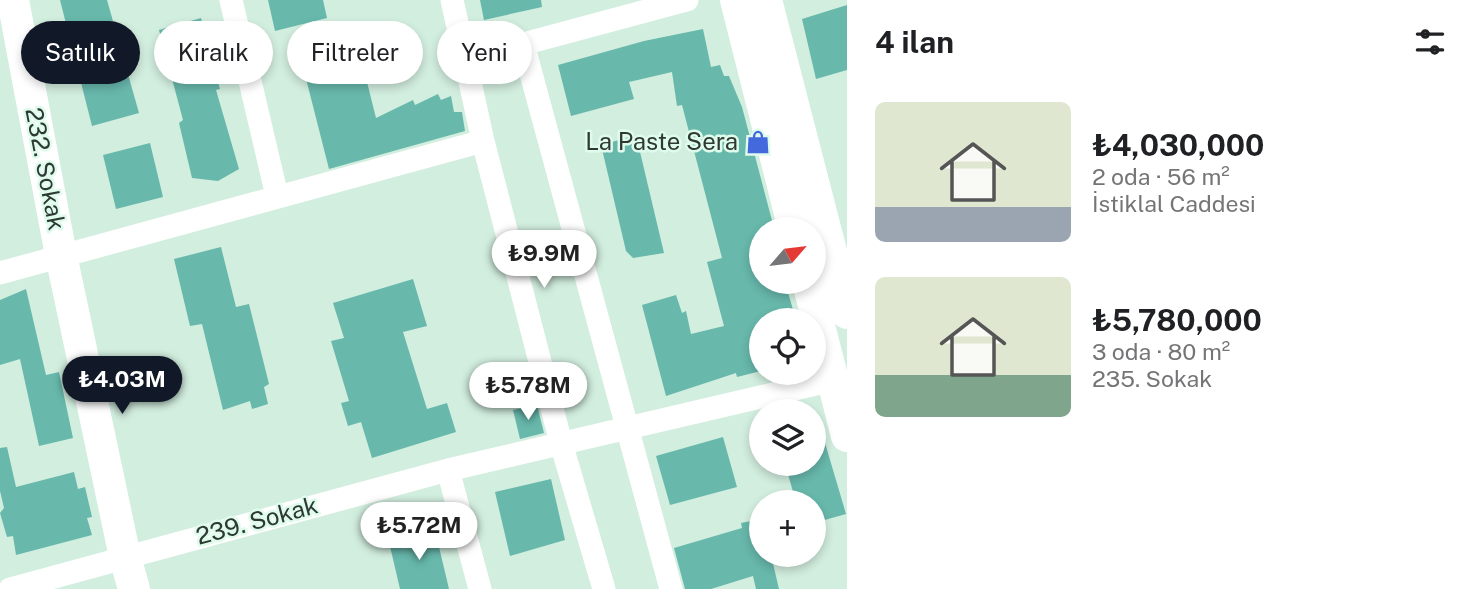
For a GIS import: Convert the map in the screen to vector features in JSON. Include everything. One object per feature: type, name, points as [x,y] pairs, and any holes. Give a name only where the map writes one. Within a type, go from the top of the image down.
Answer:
[{"type":"main road","name":"232. Sokak","points":[[13,0],[61,255],[134,589]]},
{"type":"main road","points":[[736,0],[791,217]]},
{"type":"main road","points":[[765,0],[847,313]]},
{"type":"main road","points":[[812,294],[840,378],[847,436]]},
{"type":"street","points":[[231,0],[277,197]]},
{"type":"street","points":[[452,0],[457,21]]},
{"type":"street","points":[[532,42],[687,0]]},
{"type":"street","points":[[532,77],[671,589]]},
{"type":"street","points":[[472,84],[483,141],[561,443],[604,589]]},
{"type":"street","points":[[0,273],[483,141]]},
{"type":"street","name":"239. Sokak","points":[[10,589],[448,470],[840,378]]},
{"type":"street","points":[[448,470],[480,589]]},
{"type":"building","points":[[60,0],[107,0],[113,21],[65,21]]},
{"type":"building","points":[[268,0],[323,0],[327,18],[287,21],[287,28],[275,31]]},
{"type":"building","points":[[480,0],[541,0],[542,7],[484,20]]},
{"type":"building","points":[[847,5],[847,70],[816,79],[802,19]]},
{"type":"building","points":[[703,29],[711,67],[720,65],[724,76],[729,76],[742,107],[771,217],[749,217],[749,294],[788,294],[793,308],[749,308],[749,374],[737,377],[736,373],[666,396],[642,305],[676,295],[682,313],[686,311],[691,334],[724,326],[707,262],[722,258],[682,105],[677,106],[672,72],[629,82],[634,99],[571,116],[558,65],[644,41]]},
{"type":"building","points":[[81,84],[131,84],[139,113],[92,126]]},
{"type":"building","points":[[173,84],[219,84],[220,89],[216,90],[239,169],[218,181],[192,178],[179,123],[183,120]]},
{"type":"building","points":[[307,84],[368,84],[376,118],[413,100],[415,105],[438,94],[441,100],[451,96],[454,112],[462,112],[465,131],[329,169]]},
{"type":"building","points":[[636,135],[664,253],[633,258],[626,251],[602,149],[612,142]]},
{"type":"building","points":[[150,143],[163,197],[116,209],[103,155]]},
{"type":"building","points":[[221,247],[236,307],[249,304],[269,384],[264,387],[268,404],[252,409],[250,401],[223,410],[202,324],[190,326],[174,259]]},
{"type":"building","points":[[413,279],[427,326],[403,332],[427,409],[447,403],[456,432],[372,458],[361,422],[348,426],[341,403],[349,401],[331,341],[344,338],[333,303]]},
{"type":"building","points":[[26,289],[46,375],[59,372],[73,438],[39,446],[20,359],[0,365],[0,300]]},
{"type":"building","points":[[537,405],[544,433],[520,439],[513,410]]},
{"type":"building","points":[[723,437],[737,487],[670,505],[656,456]]},
{"type":"building","points":[[826,446],[846,514],[826,520],[826,490],[793,490],[788,476],[826,476]]},
{"type":"building","points":[[7,447],[16,487],[74,472],[78,489],[85,487],[92,517],[87,518],[92,535],[16,555],[13,536],[7,537],[0,513],[4,508],[0,491],[0,448]]},
{"type":"building","points":[[551,479],[565,540],[510,556],[495,492]]},
{"type":"building","points":[[749,521],[749,567],[774,567],[779,589],[756,589],[753,576],[711,589],[685,589],[674,548],[742,528],[741,523]]},
{"type":"building","points":[[435,530],[449,589],[400,589],[389,542]]},
{"type":"place","name":"La Paste Sera","points":[[758,142]]}]
